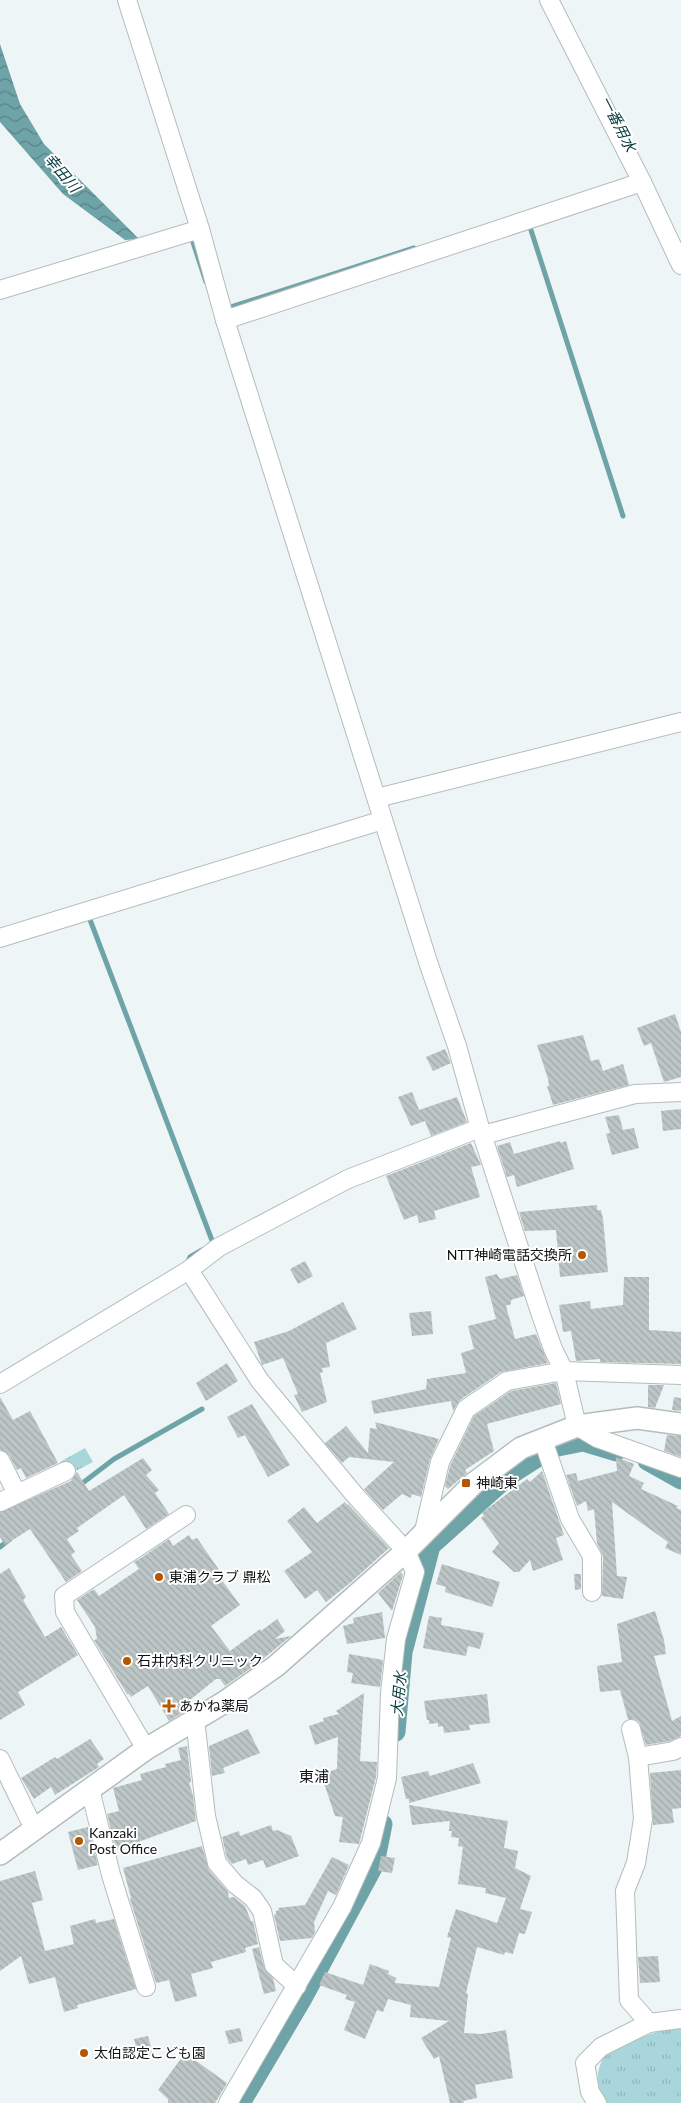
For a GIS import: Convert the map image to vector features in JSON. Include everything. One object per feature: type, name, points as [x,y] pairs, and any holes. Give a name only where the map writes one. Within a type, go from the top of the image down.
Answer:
[{"type":"street","points":[[127,0],[193,231],[225,320],[377,798],[379,821],[457,1046],[478,1130],[553,1349],[564,1371],[577,1426],[598,1438],[681,1468]]},
{"type":"street","points":[[549,0],[642,182],[681,266]]},
{"type":"street","points":[[225,320],[642,182]]},
{"type":"street","points":[[0,290],[193,231]]},
{"type":"street","points":[[377,798],[681,722]]},
{"type":"street","points":[[0,938],[379,821]]},
{"type":"street","points":[[0,1384],[189,1270],[218,1247],[348,1180],[478,1130],[635,1094],[681,1092]]},
{"type":"street","points":[[189,1270],[260,1381],[354,1494],[406,1551],[415,1572],[396,1640],[390,1693],[386,1778],[371,1843],[342,1907],[228,2103]]},
{"type":"street","points":[[424,1531],[440,1462],[466,1409],[507,1381],[564,1371],[681,1375]]},
{"type":"street","points":[[0,1854],[146,1749],[195,1720],[276,1666],[406,1551],[473,1484],[521,1448],[546,1449],[577,1426],[637,1418],[681,1424]]},
{"type":"street","points":[[546,1449],[570,1519],[592,1556],[592,1592]]},
{"type":"street","points":[[0,1460],[17,1494]]},
{"type":"street","points":[[0,1502],[66,1471]]},
{"type":"street","points":[[146,1749],[64,1612],[64,1596],[186,1515]]},
{"type":"street","points":[[195,1720],[206,1816],[217,1863],[235,1884],[253,1898],[262,1911],[274,1965],[297,1986]]},
{"type":"street","points":[[631,1729],[638,1757],[644,1819],[636,1863],[625,1891],[629,2000],[649,2023]]},
{"type":"street","points":[[638,1757],[681,1747]]},
{"type":"street","points":[[0,1759],[34,1829]]},
{"type":"street","points":[[90,1789],[112,1875],[146,1987]]},
{"type":"street","points":[[597,2103],[590,2092],[585,2064],[601,2047],[649,2023],[681,2019]]},
{"type":"green space","points":[[85,1448],[93,1462],[68,1475],[60,1462]]},
{"type":"green space","points":[[670,2027],[681,2027],[681,2103],[607,2103],[598,2082],[598,2071],[607,2050]]},
{"type":"water","name":"幸田川","points":[[0,44],[20,104],[44,144],[139,239],[125,240],[63,194],[0,122]]},
{"type":"building","points":[[675,1014],[681,1032],[681,1077],[664,1082],[651,1043],[644,1046],[637,1028]]},
{"type":"building","points":[[583,1035],[591,1061],[599,1059],[603,1071],[623,1064],[629,1085],[553,1105],[547,1086],[549,1086],[548,1079],[537,1045]]},
{"type":"building","points":[[445,1049],[451,1063],[433,1071],[426,1057]]},
{"type":"building","points":[[412,1092],[419,1110],[457,1097],[467,1122],[431,1136],[425,1121],[411,1126],[398,1097]]},
{"type":"building","points":[[681,1109],[681,1129],[663,1131],[661,1111]]},
{"type":"building","points":[[619,1115],[623,1130],[634,1128],[639,1148],[612,1155],[606,1134],[610,1133],[605,1117]]},
{"type":"building","points":[[560,1141],[561,1143],[566,1141],[574,1169],[517,1187],[514,1175],[507,1177],[497,1146],[510,1142],[514,1154]]},
{"type":"building","points":[[471,1143],[481,1165],[471,1167],[480,1197],[434,1211],[436,1219],[419,1223],[417,1215],[404,1220],[386,1176]]},
{"type":"building","points":[[597,1205],[597,1210],[601,1210],[603,1219],[608,1272],[560,1277],[556,1230],[525,1231],[519,1212]]},
{"type":"building","points":[[305,1261],[313,1276],[298,1284],[290,1269]]},
{"type":"building","points":[[497,1274],[500,1279],[517,1275],[524,1296],[511,1300],[511,1304],[506,1306],[515,1339],[536,1334],[548,1363],[501,1372],[460,1400],[453,1411],[451,1401],[374,1414],[371,1401],[426,1389],[427,1379],[466,1373],[461,1353],[474,1349],[468,1326],[496,1319],[485,1277]]},
{"type":"building","points":[[624,1277],[649,1277],[649,1330],[681,1332],[681,1364],[600,1362],[600,1359],[576,1361],[571,1331],[563,1332],[559,1305],[590,1301],[591,1309],[623,1305]]},
{"type":"building","points":[[343,1302],[357,1329],[326,1343],[330,1367],[322,1368],[323,1372],[320,1373],[327,1402],[302,1412],[294,1395],[298,1394],[283,1358],[262,1365],[254,1342],[289,1331]]},
{"type":"building","points":[[431,1311],[433,1334],[412,1336],[409,1313]]},
{"type":"building","points":[[227,1363],[238,1381],[206,1401],[196,1383]]},
{"type":"building","points":[[556,1383],[561,1404],[487,1424],[494,1451],[465,1470],[467,1473],[448,1489],[445,1486],[450,1466],[474,1416],[511,1391]]},
{"type":"building","points":[[648,1385],[664,1385],[655,1408],[648,1407]]},
{"type":"building","points":[[0,1397],[13,1420],[30,1411],[58,1463],[26,1478],[21,1468],[17,1470],[9,1455],[0,1449]]},
{"type":"building","points":[[674,1397],[681,1398],[681,1411],[672,1410]]},
{"type":"building","points":[[252,1404],[290,1465],[268,1477],[245,1435],[238,1438],[227,1417]]},
{"type":"building","points":[[375,1422],[439,1439],[430,1459],[421,1497],[412,1494],[411,1498],[402,1494],[383,1510],[364,1489],[394,1462],[349,1457],[342,1463],[325,1443],[346,1426],[368,1453],[370,1428],[377,1429]]},
{"type":"building","points":[[667,1435],[681,1436],[681,1457],[664,1451]]},
{"type":"building","points":[[616,1457],[634,1464],[629,1476],[644,1483],[641,1489],[678,1506],[676,1508],[681,1510],[681,1555],[665,1548],[668,1542],[612,1502],[617,1576],[627,1577],[623,1599],[602,1596],[603,1556],[597,1543],[594,1509],[588,1511],[586,1501],[577,1506],[566,1475],[576,1473],[578,1481],[617,1471]]},
{"type":"building","points":[[143,1458],[152,1470],[146,1475],[159,1490],[155,1493],[169,1514],[146,1529],[124,1495],[77,1528],[79,1531],[67,1539],[75,1552],[71,1555],[82,1571],[66,1582],[30,1529],[5,1545],[0,1537],[0,1512],[71,1481],[77,1472],[89,1491]]},
{"type":"building","points":[[542,1471],[564,1535],[556,1538],[563,1560],[533,1571],[530,1560],[519,1572],[514,1572],[492,1552],[499,1543],[481,1518],[484,1516],[482,1513],[527,1479],[530,1482]]},
{"type":"building","points":[[345,1502],[389,1548],[326,1602],[317,1590],[305,1599],[284,1571],[312,1552],[287,1521],[304,1507],[317,1523]]},
{"type":"building","points":[[189,1535],[192,1540],[197,1538],[224,1577],[221,1579],[240,1605],[211,1626],[230,1651],[277,1619],[285,1631],[275,1639],[291,1636],[258,1663],[225,1686],[220,1679],[216,1679],[180,1708],[183,1712],[169,1721],[148,1686],[131,1697],[127,1694],[94,1640],[97,1639],[95,1627],[77,1600],[94,1589],[99,1596],[139,1569],[134,1562],[169,1539],[173,1546]]},
{"type":"building","points":[[442,1564],[500,1582],[492,1607],[445,1592],[446,1587],[436,1584]]},
{"type":"building","points":[[9,1568],[26,1597],[23,1600],[45,1637],[61,1627],[78,1655],[18,1692],[25,1705],[0,1720],[0,1574]]},
{"type":"building","points":[[401,1572],[403,1575],[392,1611],[378,1593]]},
{"type":"building","points":[[574,1574],[581,1574],[581,1589],[575,1590]]},
{"type":"building","points":[[655,1611],[664,1640],[666,1654],[654,1656],[672,1721],[681,1716],[681,1736],[670,1741],[646,1745],[639,1722],[634,1719],[628,1719],[620,1690],[600,1692],[597,1666],[622,1662],[617,1624]]},
{"type":"building","points":[[382,1612],[385,1638],[347,1644],[343,1626],[354,1623],[353,1618]]},
{"type":"building","points":[[429,1616],[442,1618],[441,1625],[484,1633],[480,1649],[468,1646],[466,1656],[423,1648]]},
{"type":"building","points":[[349,1654],[383,1660],[380,1687],[351,1683],[353,1673],[347,1672]]},
{"type":"building","points":[[364,1693],[360,1761],[377,1762],[376,1777],[359,1844],[339,1842],[343,1817],[335,1816],[321,1774],[337,1769],[338,1737],[315,1745],[309,1726],[324,1721],[323,1718],[339,1714],[336,1711]]},
{"type":"building","points":[[487,1694],[490,1723],[469,1725],[470,1730],[444,1733],[443,1726],[438,1727],[438,1723],[429,1724],[429,1720],[427,1720],[424,1701]]},
{"type":"building","points":[[248,1729],[260,1753],[223,1768],[225,1773],[212,1776],[209,1746]]},
{"type":"building","points":[[90,1739],[104,1759],[97,1764],[99,1767],[55,1795],[51,1787],[34,1799],[21,1778],[55,1757],[57,1759]]},
{"type":"building","points":[[187,1746],[191,1782],[189,1783],[193,1795],[196,1821],[116,1850],[107,1814],[119,1811],[113,1788],[142,1780],[140,1774],[166,1767],[165,1764],[181,1760],[178,1748]]},
{"type":"building","points":[[473,1763],[481,1783],[409,1803],[409,1799],[406,1799],[401,1777],[428,1771],[430,1776]]},
{"type":"building","points":[[681,1770],[681,1808],[672,1809],[674,1823],[653,1825],[650,1773]]},
{"type":"building","points":[[409,1805],[508,1821],[504,1848],[518,1851],[515,1868],[531,1876],[520,1909],[532,1912],[525,1934],[519,1933],[513,1954],[505,1952],[504,1955],[477,1947],[466,1993],[468,1994],[464,2033],[482,2034],[506,2030],[513,2078],[475,2085],[477,2098],[463,2101],[464,2103],[450,2103],[439,2056],[434,2059],[421,2038],[449,2021],[410,2017],[411,2005],[388,1999],[383,2012],[377,2010],[365,2039],[344,2030],[355,2002],[345,1999],[347,1995],[319,1985],[325,1972],[363,1985],[370,1964],[389,1971],[388,1974],[396,1978],[395,1983],[439,1987],[451,1938],[447,1937],[456,1909],[497,1923],[506,1898],[485,1893],[486,1888],[458,1884],[463,1847],[458,1846],[459,1838],[451,1837],[452,1831],[449,1831],[450,1821],[412,1825]]},
{"type":"building","points":[[271,1825],[273,1831],[277,1830],[291,1836],[299,1856],[266,1868],[263,1860],[248,1865],[246,1859],[232,1864],[227,1858],[222,1837],[239,1831],[240,1836]]},
{"type":"building","points":[[88,1827],[98,1865],[78,1870],[68,1832]]},
{"type":"building","points":[[202,1846],[209,1870],[228,1892],[229,1898],[234,1897],[245,1906],[251,1921],[253,1921],[258,1944],[245,1948],[246,1952],[211,1962],[213,1968],[191,1974],[197,1996],[175,2002],[169,1980],[156,1983],[130,1899],[123,1868]]},
{"type":"building","points":[[381,1856],[395,1858],[392,1873],[378,1871]]},
{"type":"building","points":[[332,1857],[349,1865],[336,1895],[328,1891],[314,1922],[315,1932],[312,1938],[280,1941],[274,1915],[276,1911],[279,1910],[278,1908],[305,1905]]},
{"type":"building","points":[[35,1871],[43,1900],[32,1903],[45,1951],[74,1944],[70,1926],[95,1919],[96,1923],[114,1919],[136,1989],[77,2005],[78,2008],[64,2012],[55,1977],[29,1984],[21,1956],[0,1971],[0,1881]]},
{"type":"building","points":[[259,1947],[264,1967],[273,1978],[276,1991],[264,1994],[252,1949]]},
{"type":"building","points":[[658,1956],[660,1982],[640,1983],[638,1957]]},
{"type":"building","points":[[240,2028],[243,2041],[229,2044],[225,2031]]},
{"type":"building","points":[[148,2036],[153,2055],[139,2059],[134,2039]]},
{"type":"building","points":[[185,2053],[227,2083],[215,2103],[168,2103],[168,2099],[158,2090]]},
{"type":"waterway","points":[[529,224],[623,516]]},
{"type":"waterway","points":[[191,236],[206,282]]},
{"type":"waterway","points":[[225,309],[414,248]]},
{"type":"waterway","points":[[89,917],[213,1243],[210,1245]]},
{"type":"waterway","points":[[186,1266],[190,1257],[202,1250]]},
{"type":"waterway","points":[[80,1485],[114,1459],[202,1409]]},
{"type":"waterway","name":"大用水","points":[[396,1732],[403,1652],[431,1546],[509,1476],[553,1448],[583,1442],[616,1452]]},
{"type":"waterway","name":"大用水","points":[[647,1461],[681,1480]]},
{"type":"waterway","points":[[0,1547],[10,1539]]},
{"type":"waterway","name":"大用水","points":[[241,2103],[302,2000],[375,1864],[383,1824]]},
{"type":"place","name":"NTT神崎電話交換所","points":[[582,1255]]},
{"type":"place","name":"神崎東","points":[[466,1483]]},
{"type":"place","name":"東浦クラブ 鼎松","points":[[159,1577]]},
{"type":"place","name":"石井内科クリニック","points":[[127,1661]]},
{"type":"place","name":"あかね薬局","points":[[169,1706]]},
{"type":"place","name":"Kanzaki Post Office","points":[[79,1841]]},
{"type":"place","name":"太伯認定こども園","points":[[84,2053]]},
{"type":"district","name":"東浦","points":[[314,1777]]},
{"type":"water label","name":"一番用水","points":[[618,124]]}]
